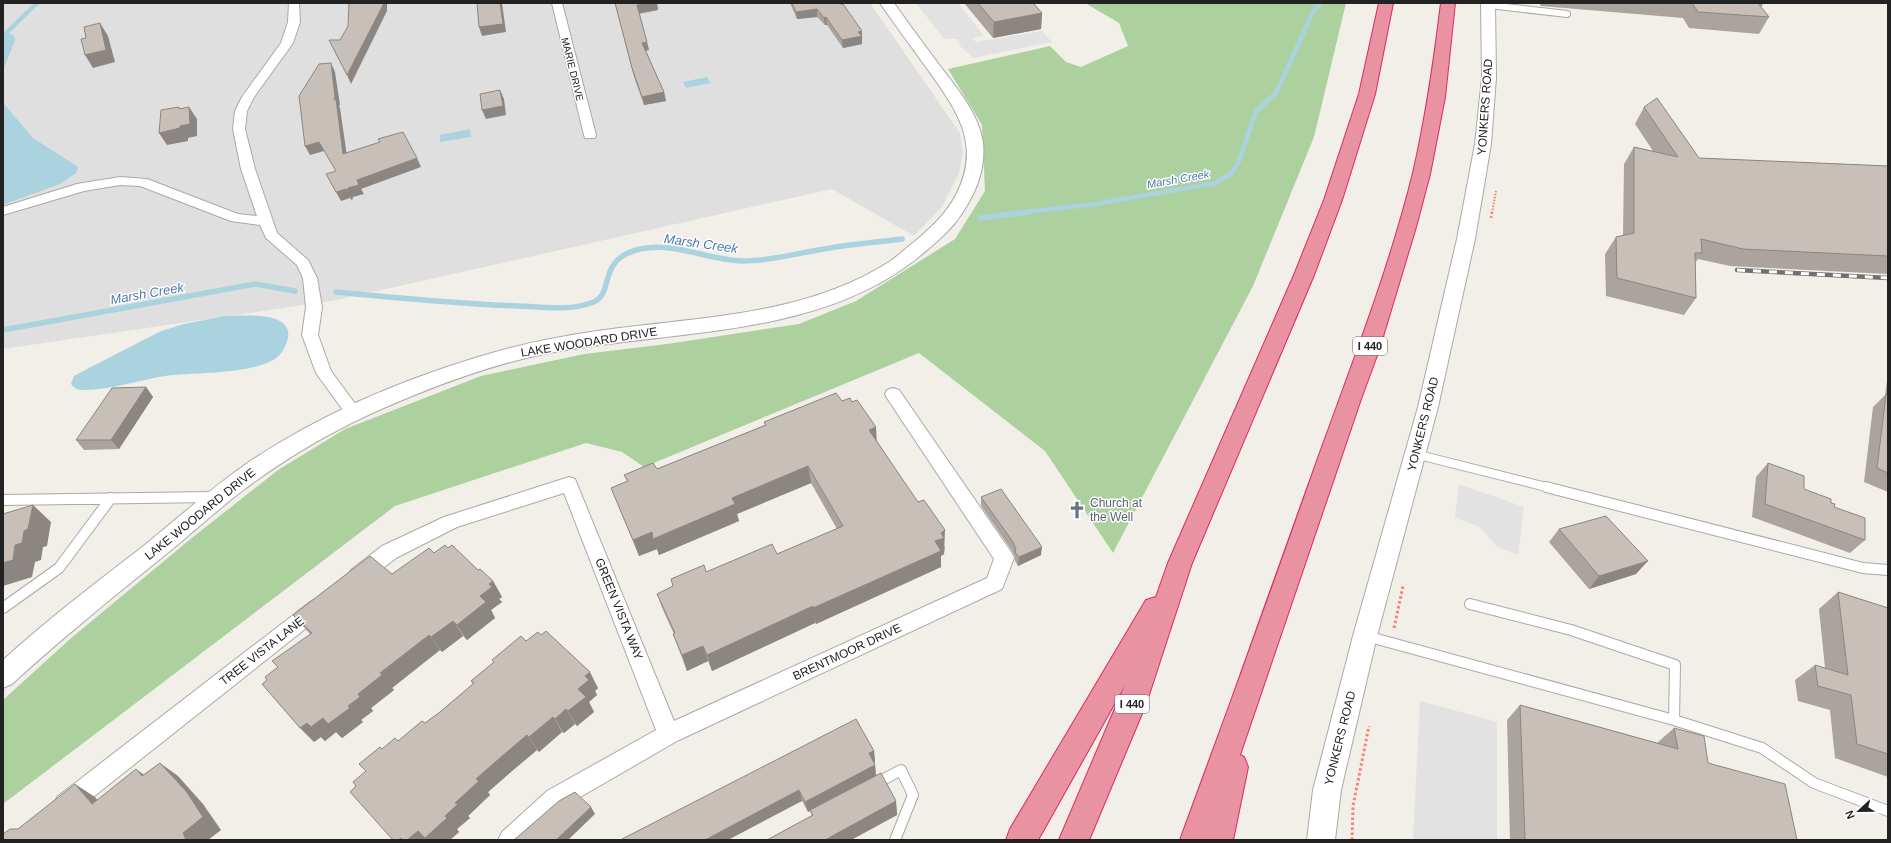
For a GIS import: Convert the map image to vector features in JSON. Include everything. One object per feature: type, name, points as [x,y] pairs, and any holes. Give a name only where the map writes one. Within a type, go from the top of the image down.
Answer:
[{"type":"highway","name":"I 440","points":[[1074,840],[1132,704],[1180,563],[1304,275],[1333,200],[1367,94],[1386,3]]},
{"type":"highway","name":"I 440","points":[[1195,840],[1253,679],[1350,399],[1369,350],[1407,226],[1421,174],[1437,97],[1448,3]]},
{"type":"highway","points":[[1021,840],[1180,563]]},
{"type":"highway","points":[[1218,840],[1253,679]]},
{"type":"street","points":[[294,3],[294,22],[287,43],[248,97],[241,111],[238,126],[248,169],[271,235],[303,263],[310,278],[314,307],[310,335],[324,373],[354,413]]},
{"type":"street","name":"MARIE DRIVE","points":[[556,3],[590,135]]},
{"type":"street","name":"LAKE WOODARD DRIVE","points":[[3,676],[46,637],[175,534],[217,497],[284,450],[354,413],[434,379],[517,352],[554,345],[761,317],[797,308],[858,286],[883,275],[904,262],[951,218],[960,204],[973,176],[975,144],[972,130],[958,104],[887,3]]},
{"type":"street","name":"YONKERS ROAD","points":[[1321,840],[1328,790],[1365,636],[1428,407],[1458,275],[1483,144],[1489,78],[1488,4]]},
{"type":"street","points":[[3,211],[82,187],[120,180],[142,182],[236,218],[265,221]]},
{"type":"street","name":"BRENTMOOR DRIVE","points":[[510,840],[555,799],[669,734],[995,583],[1004,558],[893,394]]},
{"type":"street","name":"GREEN VISTA WAY","points":[[569,484],[669,734]]},
{"type":"street","name":"TREE VISTA LANE","points":[[50,816],[389,552],[451,522],[569,484]]},
{"type":"lane","points":[[1488,4],[1566,14]]},
{"type":"lane","points":[[1415,454],[1863,568],[1888,570]]},
{"type":"lane","points":[[3,500],[217,497]]},
{"type":"lane","points":[[3,608],[59,568],[111,498]]},
{"type":"lane","points":[[1470,604],[1571,630],[1675,665],[1674,720]]},
{"type":"lane","points":[[1365,636],[1674,720],[1762,748],[1814,783],[1888,811]]},
{"type":"lane","points":[[866,789],[901,770],[913,795],[896,840]]},
{"type":"path","points":[[1352,840],[1353,806],[1370,724]]},
{"type":"shaded area","points":[[3,3],[870,3],[960,133],[963,153],[959,173],[942,207],[914,236],[832,189],[337,300],[3,349]]},
{"type":"shaded area","points":[[916,3],[958,3],[984,36],[972,38],[976,42],[1042,31],[1052,42],[973,58],[959,45],[960,43],[957,39],[944,39]]},
{"type":"shaded area","points":[[1459,484],[1524,507],[1518,555],[1498,547],[1478,526],[1455,518]]},
{"type":"shaded area","points":[[1420,701],[1497,722],[1497,840],[1413,840]]},
{"type":"green space","points":[[1085,3],[1346,3],[1314,137],[1253,286],[1113,553],[1045,451],[919,353],[644,467],[622,452],[586,443],[395,506],[3,804],[3,700],[70,639],[193,537],[278,470],[345,429],[481,376],[584,354],[667,344],[799,324],[856,301],[955,239],[985,191],[982,125],[948,69],[1050,46],[1066,62],[1081,67],[1128,46],[1119,23]]},
{"type":"water","points":[[7,32],[14,36],[15,40],[3,71],[3,33]]},
{"type":"water","points":[[707,77],[711,83],[686,88],[683,82]]},
{"type":"water","points":[[3,103],[33,138],[78,167],[76,173],[60,184],[3,205]]},
{"type":"water","points":[[470,129],[471,137],[440,142],[440,135]]},
{"type":"water","points":[[225,316],[264,316],[283,323],[287,329],[288,338],[285,347],[275,359],[251,368],[222,372],[165,376],[94,390],[78,389],[71,384],[74,376],[161,331],[184,324]]},
{"type":"building","points":[[349,3],[384,3],[347,75],[329,40],[340,40],[348,26]]},
{"type":"building","points":[[477,3],[500,3],[503,24],[479,27]]},
{"type":"building","points":[[615,3],[652,3],[637,5],[647,42],[642,43],[664,92],[642,97],[632,68]]},
{"type":"building","points":[[792,3],[843,4],[862,31],[858,32],[862,36],[842,40],[826,17],[824,18],[817,9],[796,12]]},
{"type":"building","points":[[978,3],[1033,3],[1042,13],[994,22]]},
{"type":"building","points":[[1692,3],[1758,3],[1769,17],[1698,12]]},
{"type":"building","points":[[100,23],[106,50],[85,55],[81,39],[86,38],[84,27]]},
{"type":"building","points":[[331,63],[335,96],[334,100],[336,99],[343,154],[380,142],[378,139],[403,132],[417,158],[357,180],[359,185],[348,188],[347,192],[346,189],[336,192],[326,174],[336,171],[319,142],[305,146],[299,96],[319,64]]},
{"type":"building","points":[[500,90],[503,106],[482,110],[480,94]]},
{"type":"building","points":[[1657,98],[1699,158],[1888,166],[1888,256],[1743,249],[1701,239],[1702,253],[1695,253],[1696,298],[1617,278],[1616,237],[1634,233],[1634,147],[1678,157],[1644,107]]},
{"type":"building","points":[[179,107],[179,109],[189,107],[190,124],[159,133],[161,110]]},
{"type":"building","points":[[146,387],[111,440],[76,440],[112,388]]},
{"type":"building","points":[[836,393],[842,401],[850,398],[852,402],[857,400],[876,427],[869,430],[918,502],[924,500],[945,530],[941,533],[944,538],[935,541],[941,551],[813,608],[813,606],[707,655],[703,646],[682,655],[673,634],[675,633],[657,594],[673,586],[671,579],[704,565],[706,572],[772,544],[777,554],[843,526],[808,466],[732,498],[735,504],[653,539],[652,532],[633,540],[611,488],[628,481],[624,475],[653,463],[657,469],[766,425],[764,422]]},
{"type":"building","points":[[1886,394],[1888,394],[1888,473],[1877,468]]},
{"type":"building","points":[[1768,463],[1804,476],[1804,489],[1831,499],[1831,503],[1835,504],[1834,507],[1865,518],[1865,540],[1765,504]]},
{"type":"building","points":[[1001,489],[1042,547],[1019,557],[1015,552],[1016,549],[1013,542],[981,497]]},
{"type":"building","points":[[33,505],[28,529],[24,531],[22,543],[15,545],[13,560],[3,563],[3,514]]},
{"type":"building","points":[[1606,516],[1648,561],[1599,576],[1559,529]]},
{"type":"building","points":[[445,545],[448,548],[452,545],[478,570],[480,569],[493,581],[489,584],[492,587],[480,596],[486,602],[457,625],[453,621],[431,637],[429,635],[380,673],[382,675],[358,694],[360,697],[348,706],[350,708],[328,724],[323,718],[311,727],[307,723],[300,728],[262,684],[267,680],[265,677],[278,667],[272,661],[312,633],[293,615],[370,556],[392,574],[429,548],[434,553]]},
{"type":"building","points":[[1838,592],[1888,608],[1888,754],[1857,744],[1851,695],[1818,686],[1815,665],[1848,675]]},
{"type":"building","points":[[546,631],[590,672],[585,676],[589,680],[578,689],[586,697],[568,711],[566,709],[555,719],[553,717],[529,737],[527,735],[501,757],[476,779],[479,781],[455,803],[458,804],[445,816],[447,818],[425,838],[418,831],[407,840],[403,840],[401,838],[398,840],[393,840],[350,792],[356,786],[353,782],[366,771],[359,764],[380,747],[382,749],[395,738],[398,741],[422,721],[425,723],[440,712],[474,683],[471,681],[494,662],[492,660],[521,636],[526,641],[538,632],[541,635]]},
{"type":"building","points":[[1520,705],[1678,749],[1674,728],[1704,736],[1708,763],[1785,784],[1797,840],[1525,840]]},
{"type":"building","points":[[856,719],[874,751],[869,753],[875,765],[805,802],[799,790],[705,840],[622,840],[622,839]]},
{"type":"building","points":[[160,763],[186,791],[203,817],[183,833],[186,840],[3,840],[3,834],[10,829],[18,829],[75,784],[92,804],[136,769],[142,776]]},
{"type":"building","points":[[881,773],[896,801],[825,840],[767,840],[813,815],[810,810]]},
{"type":"building","points":[[575,792],[591,807],[556,840],[514,840],[559,801]]},
{"type":"waterway","points":[[3,36],[37,3]]},
{"type":"waterway","name":"Marsh Creek","points":[[1018,213],[1095,204],[1215,183],[1231,174],[1239,161],[1256,111],[1276,93],[1313,12],[1321,3]]},
{"type":"waterway","name":"Marsh Creek","points":[[980,218],[1027,212]]},
{"type":"waterway","name":"Marsh Creek","points":[[336,292],[473,304],[564,308],[591,303],[599,299],[603,293],[611,269],[617,261],[626,254],[640,249],[653,247],[679,249],[718,258],[755,261],[839,247],[902,239]]},
{"type":"waterway","name":"Marsh Creek","points":[[3,330],[255,284],[295,291]]},
{"type":"railway","points":[[1737,270],[1888,278]]},
{"type":"place","name":"Church at the Well","points":[[1077,510]]}]
